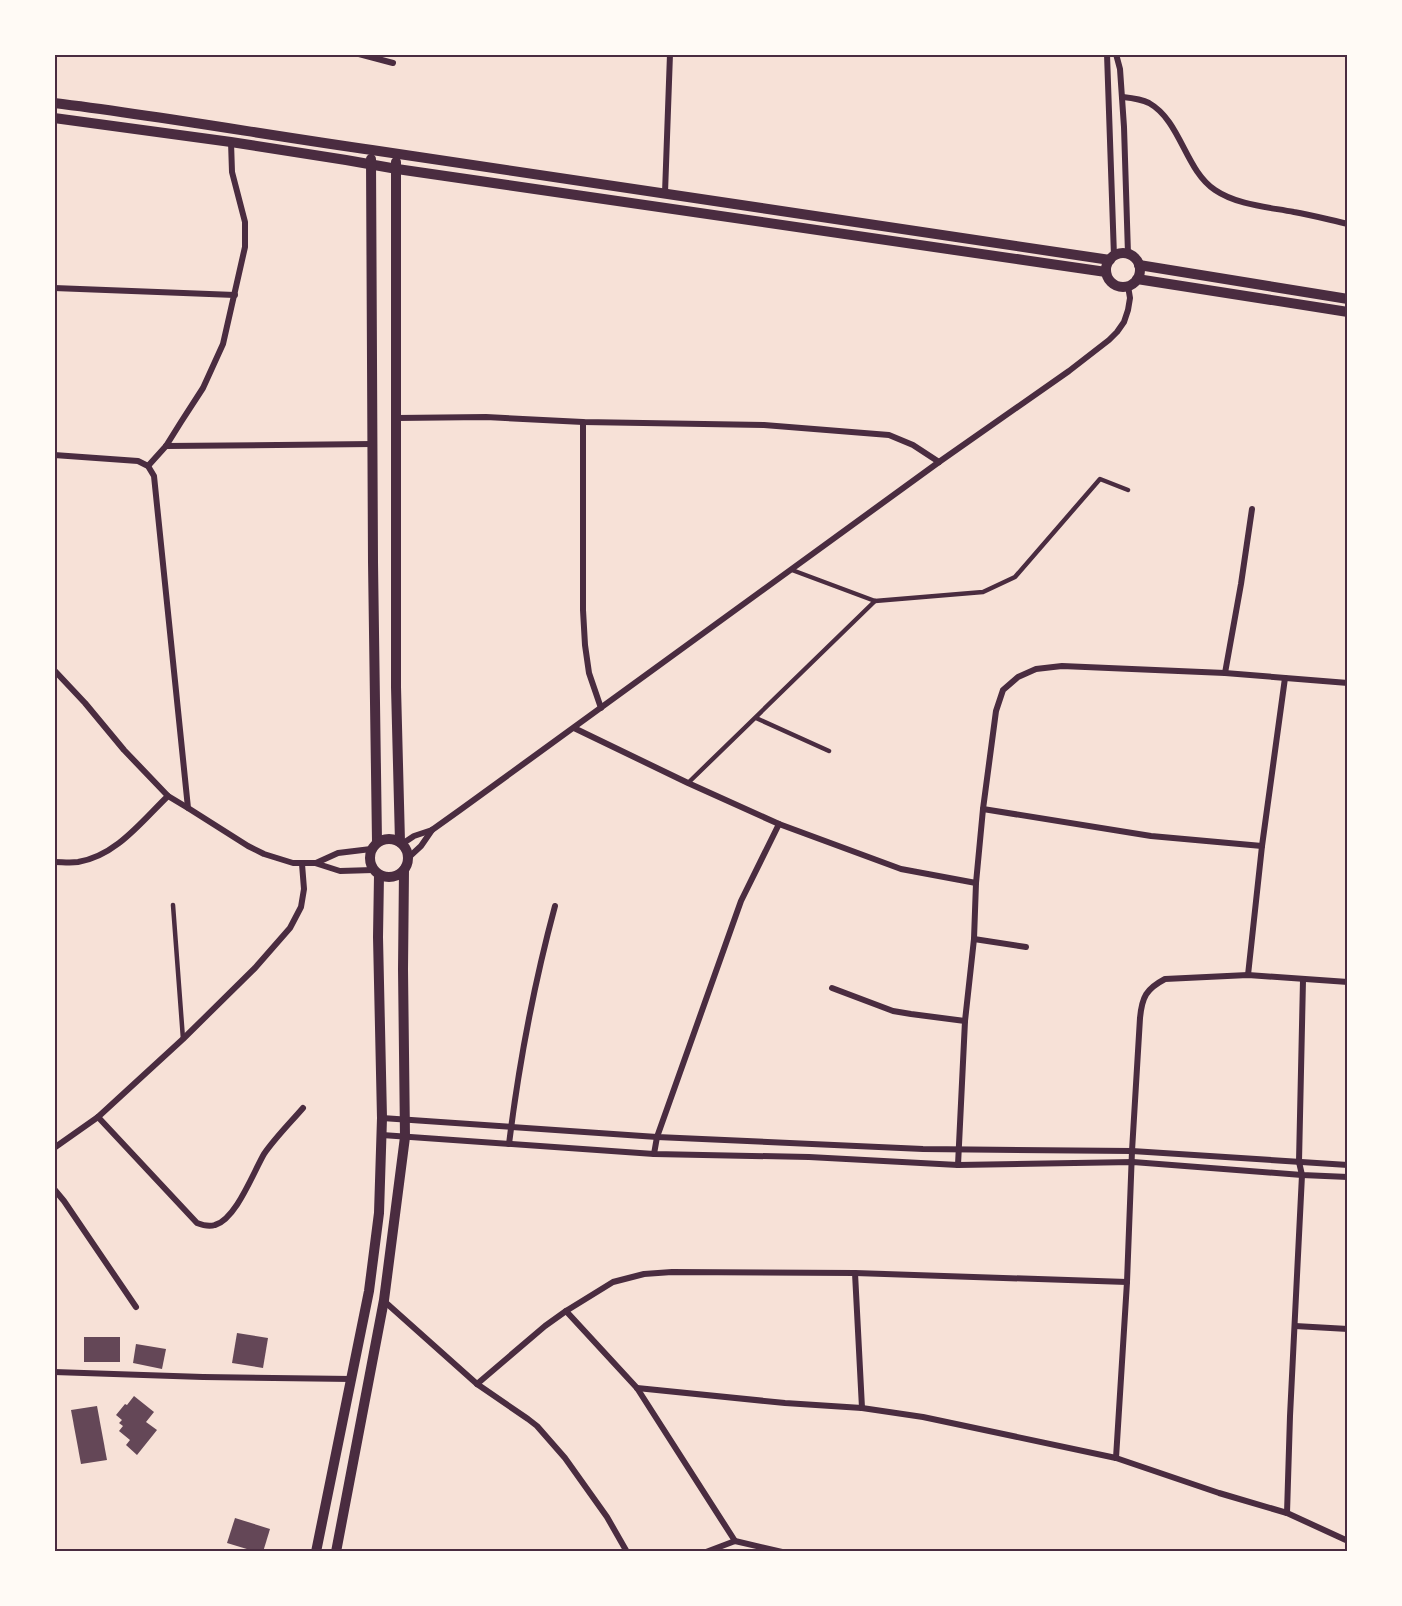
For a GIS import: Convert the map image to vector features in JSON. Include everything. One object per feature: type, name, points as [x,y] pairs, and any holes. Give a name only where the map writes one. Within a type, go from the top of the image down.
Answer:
[{"type":"street","points":[[359,54],[393,63]]},
{"type":"street","points":[[665,194],[670,54]]},
{"type":"street","points":[[1106,272],[1112,258],[1107,54]]},
{"type":"street","points":[[1116,54],[1120,69],[1124,127],[1128,254]]},
{"type":"street","points":[[1122,97],[1147,102],[1158,110],[1205,180],[1222,195],[1257,205],[1348,224]]},
{"type":"street","points":[[54,103],[1112,258],[1128,254],[1136,260],[1139,274],[1133,282],[1124,322],[1117,332],[1069,371],[939,462],[432,830],[401,843]]},
{"type":"street","points":[[54,118],[231,142],[396,169],[1106,272]]},
{"type":"street","points":[[148,466],[166,446],[203,388],[223,344],[246,235],[245,222],[232,172],[231,142]]},
{"type":"street","points":[[372,150],[374,846],[369,856],[370,863],[376,872],[385,878],[399,875],[408,862],[407,853],[401,843],[396,687],[396,153]]},
{"type":"street","points":[[1138,265],[1348,298]]},
{"type":"street","points":[[1106,272],[1112,283],[1122,287],[1133,282],[1348,312]]},
{"type":"street","points":[[54,288],[235,295]]},
{"type":"street","points":[[397,418],[486,417],[583,422],[764,425],[889,435],[913,445],[939,462]]},
{"type":"street","points":[[583,422],[585,645],[590,674],[602,708]]},
{"type":"street","points":[[166,446],[373,444]]},
{"type":"street","points":[[54,455],[138,461],[148,466],[154,476],[188,808]]},
{"type":"street","points":[[1226,673],[1252,509]]},
{"type":"street","points":[[958,1165],[965,1021],[974,939],[976,883],[983,809],[996,711],[1003,690],[1018,677],[1036,669],[1062,666],[1226,673],[1348,683]]},
{"type":"street","points":[[54,670],[168,796],[264,854],[293,863],[315,863],[338,853],[374,846],[382,840],[391,839],[401,843]]},
{"type":"street","points":[[1248,975],[1262,846],[1285,678]]},
{"type":"street","points":[[574,728],[779,824],[901,869],[976,883]]},
{"type":"street","points":[[54,862],[78,862],[102,854],[125,838],[168,796]]},
{"type":"street","points":[[983,809],[1151,836],[1262,846]]},
{"type":"street","points":[[654,1154],[657,1137],[741,901],[779,824]]},
{"type":"street","points":[[408,858],[422,846],[432,830]]},
{"type":"street","points":[[315,863],[340,871],[376,872]]},
{"type":"street","points":[[54,1148],[98,1117],[183,1039],[255,968],[290,928],[302,907],[304,888],[302,864]]},
{"type":"street","points":[[336,1552],[384,1300],[405,1137],[404,870]]},
{"type":"street","points":[[316,1552],[369,1291],[379,1213],[382,1118],[376,872]]},
{"type":"street","points":[[509,1144],[529,1014],[555,906]]},
{"type":"street","points":[[974,939],[1026,947]]},
{"type":"street","points":[[1116,1458],[1140,1018],[1141,1005],[1146,993],[1152,986],[1165,979],[1248,975],[1348,982]]},
{"type":"street","points":[[1287,1513],[1302,1175],[1299,1162],[1304,980]]},
{"type":"street","points":[[831,988],[893,1011],[965,1021]]},
{"type":"street","points":[[98,1117],[197,1223],[204,1226],[215,1225],[227,1218],[242,1196],[265,1153],[303,1108]]},
{"type":"street","points":[[382,1118],[657,1137],[923,1149],[1132,1151],[1348,1164]]},
{"type":"street","points":[[382,1135],[654,1154],[809,1157],[958,1165],[1133,1162],[1348,1177]]},
{"type":"street","points":[[54,1189],[136,1307]]},
{"type":"street","points":[[477,1384],[566,1311],[613,1282],[630,1276],[672,1272],[855,1273],[1127,1282]]},
{"type":"street","points":[[855,1273],[862,1408]]},
{"type":"street","points":[[384,1300],[477,1384],[528,1419],[552,1442],[607,1517],[627,1552]]},
{"type":"street","points":[[566,1311],[637,1388],[735,1541]]},
{"type":"street","points":[[1295,1326],[1348,1329]]},
{"type":"street","points":[[54,1372],[352,1379]]},
{"type":"street","points":[[637,1388],[785,1403],[862,1408],[923,1417],[1116,1458],[1287,1513],[1348,1541]]},
{"type":"street","points":[[706,1552],[735,1541],[782,1552]]},
{"type":"lane","points":[[792,570],[875,601],[983,592],[1015,577],[1100,480],[1128,490]]},
{"type":"lane","points":[[688,783],[875,601]]},
{"type":"lane","points":[[756,718],[829,751]]},
{"type":"lane","points":[[173,905],[183,1039]]},
{"type":"building","points":[[237,1333],[268,1338],[263,1368],[232,1363]]},
{"type":"building","points":[[84,1337],[120,1337],[120,1362],[84,1362]]},
{"type":"building","points":[[136,1344],[166,1349],[162,1369],[133,1363]]},
{"type":"building","points":[[134,1396],[154,1412],[146,1422],[157,1430],[137,1455],[126,1445],[130,1440],[119,1431],[123,1426],[119,1423],[122,1420],[116,1415]]},
{"type":"building","points":[[97,1406],[107,1460],[81,1464],[71,1410]]},
{"type":"building","points":[[235,1518],[270,1529],[263,1552],[227,1543]]}]
